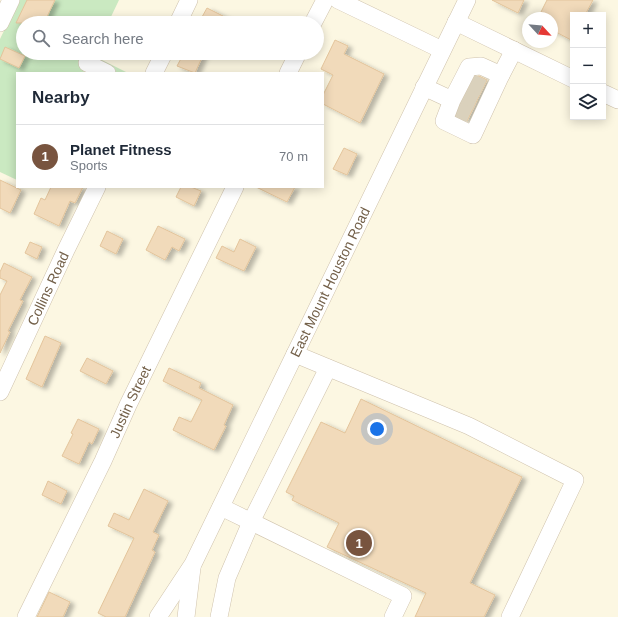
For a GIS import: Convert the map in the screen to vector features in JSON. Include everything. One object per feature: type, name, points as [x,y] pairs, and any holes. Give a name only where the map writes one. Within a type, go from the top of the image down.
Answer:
[{"type":"street","points":[[0,23],[12,0]]},
{"type":"street","points":[[181,16],[189,0]]},
{"type":"street","points":[[317,16],[325,0]]},
{"type":"street","points":[[338,0],[442,50]]},
{"type":"street","name":"East Mount Houston Road","points":[[158,617],[193,564],[467,0]]},
{"type":"street","points":[[456,22],[570,77]]},
{"type":"street","points":[[469,99],[501,75],[514,50]]},
{"type":"street","points":[[154,72],[160,60]]},
{"type":"street","points":[[288,72],[294,60]]},
{"type":"street","points":[[87,63],[105,72]]},
{"type":"street","points":[[469,99],[469,67],[481,66],[501,75]]},
{"type":"street","points":[[424,87],[469,99]]},
{"type":"street","points":[[606,94],[618,100]]},
{"type":"street","name":"Collins Road","points":[[0,392],[97,188]]},
{"type":"street","name":"Justin Street","points":[[26,617],[235,188]]},
{"type":"street","points":[[295,354],[469,426],[575,480],[510,617]]},
{"type":"street","points":[[219,617],[227,578],[251,522],[328,368]]},
{"type":"street","points":[[221,507],[403,596],[393,617]]},
{"type":"street","name":"East Mount Houston Road","points":[[186,617],[193,564]]},
{"type":"green space","points":[[19,0],[119,0],[111,16],[16,16],[16,60],[102,60],[126,72],[16,72],[16,180],[0,172],[0,39]]},
{"type":"building","points":[[27,0],[55,0],[47,16],[19,16]]},
{"type":"building","points":[[492,0],[524,0],[518,13]]},
{"type":"building","points":[[547,0],[593,0],[587,12],[570,12],[570,39],[558,33],[558,12],[541,12]]},
{"type":"building","points":[[207,8],[223,16],[203,16]]},
{"type":"building","points":[[335,40],[348,46],[344,54],[384,74],[360,123],[324,105],[324,93],[333,75],[321,69]]},
{"type":"building","points":[[5,47],[16,52],[16,60],[23,60],[19,68],[0,59]]},
{"type":"building","points":[[180,60],[201,60],[195,72],[177,66]]},
{"type":"building","points":[[479,76],[487,80],[467,121],[457,116],[461,104],[475,77]]},
{"type":"building","points":[[344,148],[357,154],[347,175],[333,169]]},
{"type":"building","points":[[0,180],[21,190],[10,213],[0,208]]},
{"type":"building","points":[[51,188],[82,188],[75,203],[70,201],[59,226],[34,214],[41,198],[45,200]]},
{"type":"building","points":[[180,188],[194,188],[201,191],[194,206],[176,197]]},
{"type":"building","points":[[258,188],[294,188],[287,202]]},
{"type":"building","points":[[158,226],[185,239],[179,251],[172,247],[165,260],[146,250]]},
{"type":"building","points":[[107,231],[123,239],[116,254],[100,246]]},
{"type":"building","points":[[240,239],[256,247],[244,271],[216,258],[222,246],[234,252]]},
{"type":"building","points":[[30,242],[42,247],[37,259],[25,253]]},
{"type":"building","points":[[4,263],[32,277],[20,300],[23,301],[8,331],[10,332],[0,353],[0,295],[7,281],[0,278],[0,272]]},
{"type":"building","points":[[45,336],[61,343],[42,387],[26,379]]},
{"type":"building","points":[[87,358],[113,371],[106,384],[80,371]]},
{"type":"building","points":[[169,368],[201,383],[199,388],[233,405],[224,425],[226,426],[214,450],[173,430],[179,417],[191,422],[202,400],[163,381]]},
{"type":"building","points":[[361,399],[522,477],[470,583],[495,595],[484,617],[415,617],[426,593],[327,547],[339,523],[292,500],[294,496],[286,492],[321,422],[345,433]]},
{"type":"building","points":[[78,419],[99,429],[92,444],[89,442],[79,464],[62,456],[73,434],[71,433]]},
{"type":"building","points":[[48,481],[67,491],[61,504],[42,495]]},
{"type":"building","points":[[144,489],[168,501],[153,532],[159,535],[152,550],[155,552],[125,617],[106,617],[98,613],[134,538],[108,526],[114,513],[129,520]]},
{"type":"building","points":[[49,592],[70,602],[63,617],[37,617]]},
{"type":"tunnel","points":[[470,82],[483,88]]},
{"type":"tunnel","points":[[463,96],[476,102]]},
{"type":"tunnel","points":[[456,110],[469,116]]},
{"type":"place","name":"Planet Fitness","points":[[359,543]]}]
